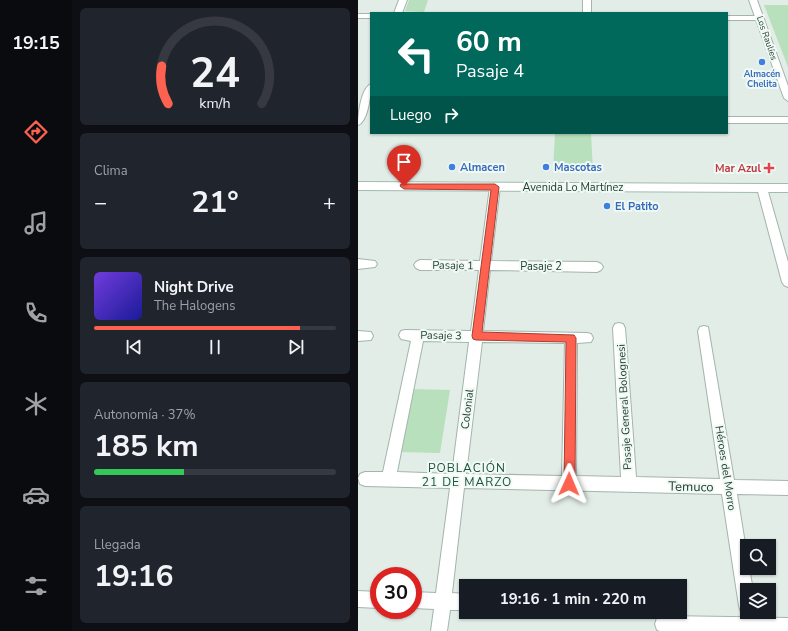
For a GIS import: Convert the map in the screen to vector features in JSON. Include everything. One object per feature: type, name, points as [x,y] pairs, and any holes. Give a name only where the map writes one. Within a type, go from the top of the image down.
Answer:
[{"type":"street","points":[[398,12],[403,0]]},
{"type":"street","points":[[586,0],[587,12]]},
{"type":"street","name":"Los Raulíes","points":[[753,0],[788,98]]},
{"type":"street","points":[[358,16],[370,16]]},
{"type":"street","points":[[728,18],[760,18]]},
{"type":"street","points":[[370,90],[359,119],[370,118]]},
{"type":"street","points":[[728,120],[788,120]]},
{"type":"street","name":"Avenida Lo Martínez","points":[[358,186],[788,188]]},
{"type":"street","name":"Colonial","points":[[439,631],[495,187]]},
{"type":"street","points":[[762,188],[788,282]]},
{"type":"street","points":[[358,264],[371,264]]},
{"type":"street","name":"Pasaje 1","points":[[420,265],[485,266]]},
{"type":"street","name":"Pasaje 2","points":[[485,266],[596,267]]},
{"type":"street","name":"Pasaje General Bolognesi","points":[[619,328],[623,485]]},
{"type":"street","name":"Héroes del Morro","points":[[704,331],[744,583]]},
{"type":"street","name":"Pasaje 3","points":[[390,479],[412,335],[587,338]]},
{"type":"street","points":[[569,484],[571,338]]},
{"type":"street","name":"Temuco","points":[[365,479],[788,488]]},
{"type":"street","points":[[358,599],[370,600]]},
{"type":"street","points":[[422,600],[459,602]]},
{"type":"street","points":[[663,624],[750,623],[788,626]]},
{"type":"green space","points":[[409,0],[428,0],[424,12],[405,11]]},
{"type":"green space","points":[[764,5],[788,5],[788,67]]},
{"type":"green space","points":[[555,134],[591,134],[593,171],[553,171]]},
{"type":"green space","points":[[411,389],[450,390],[440,453],[398,452]]},
{"type":"place","name":"Almacén Chelita","points":[[762,62]]},
{"type":"place","name":"Almacen","points":[[452,167]]},
{"type":"place","name":"Mascotas","points":[[546,167]]},
{"type":"place","name":"Mar Azul","points":[[769,168]]},
{"type":"place","name":"El Patito","points":[[607,206]]},
{"type":"district","name":"POBLACIÓN 21 DE MARZO","points":[[467,475]]},
{"type":"route","points":[[404,186],[495,187],[476,336],[571,338],[569,484]]}]
